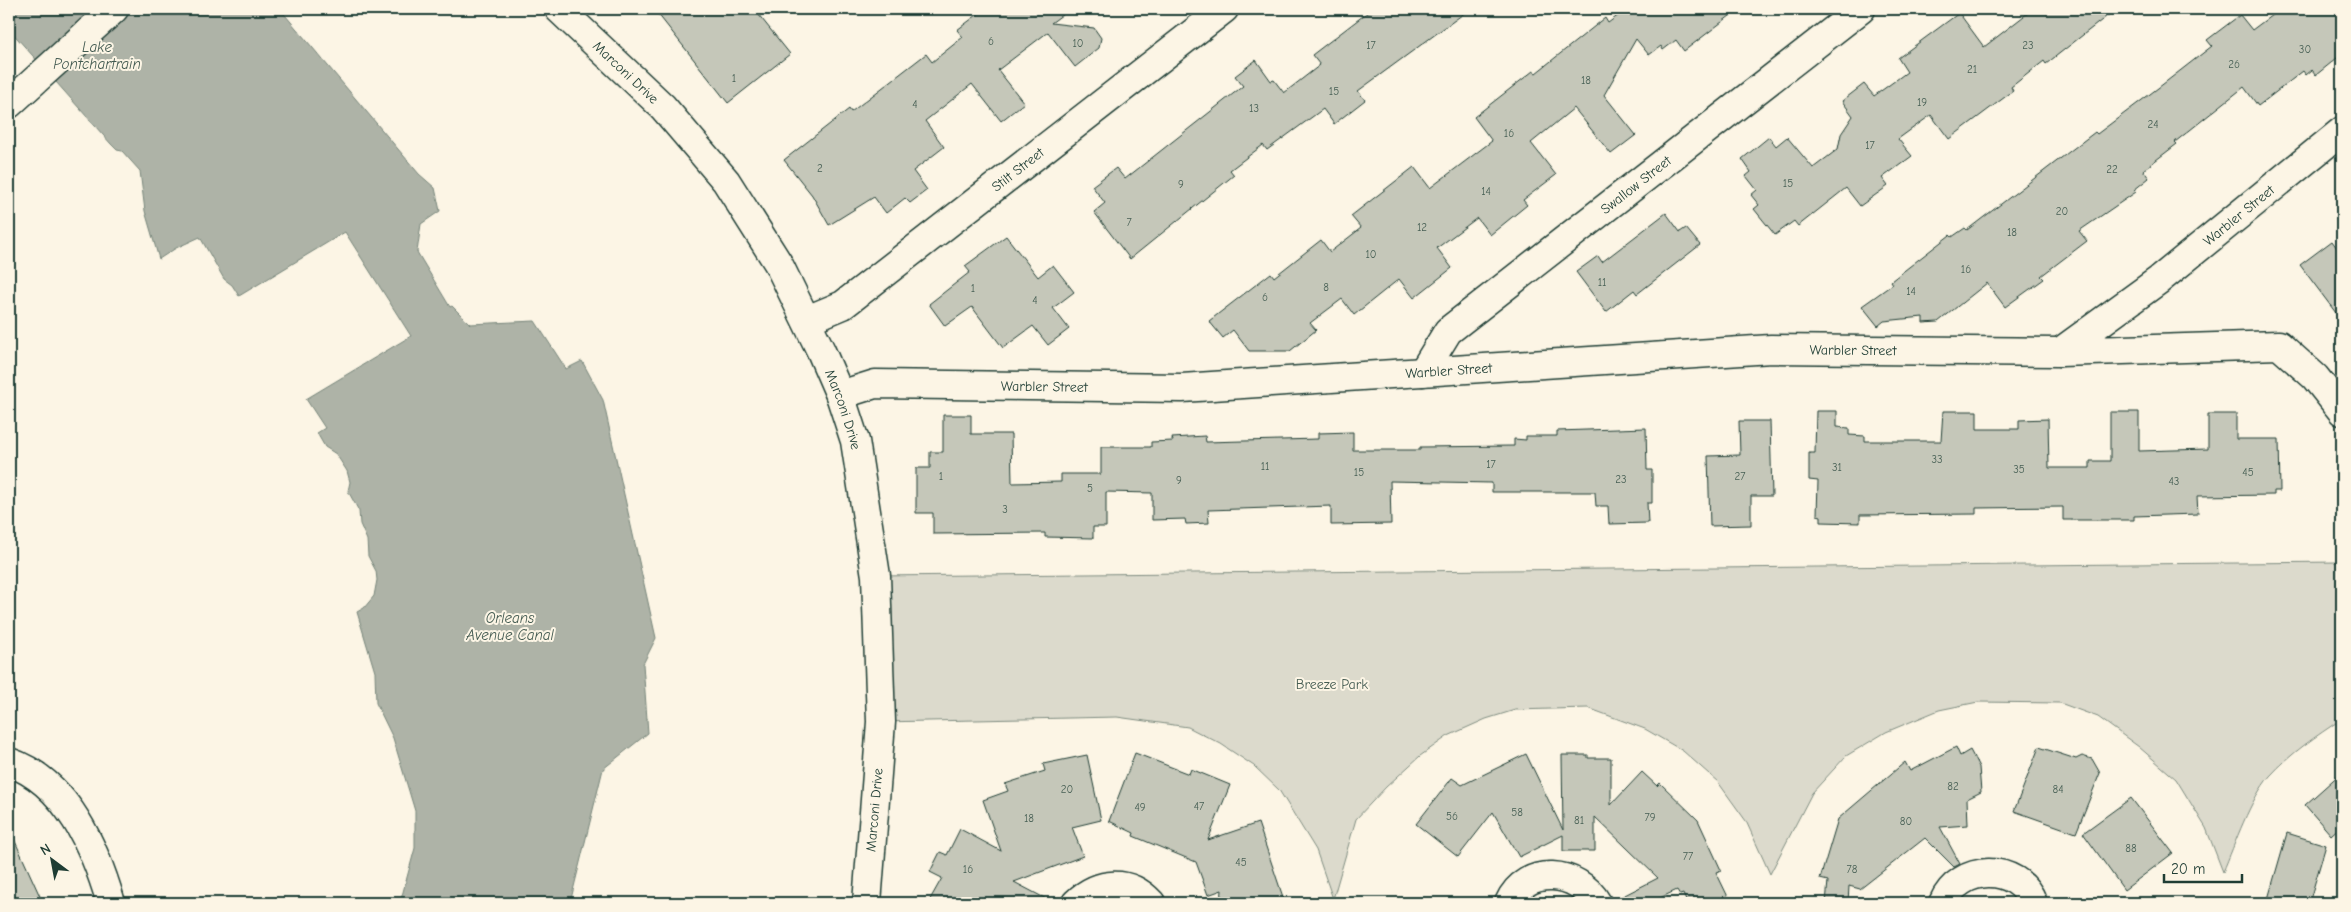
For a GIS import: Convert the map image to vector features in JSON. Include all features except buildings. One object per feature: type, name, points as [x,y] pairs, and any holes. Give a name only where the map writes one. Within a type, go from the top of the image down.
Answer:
[{"type":"street","points":[[9,104],[114,9]]},
{"type":"street","name":"Stilt Street","points":[[807,320],[844,305],[1224,9]]},
{"type":"street","name":"Swallow Street","points":[[1423,372],[1448,331],[1861,9]]},
{"type":"street","name":"Marconi Drive","points":[[572,12],[663,107],[711,162],[758,229],[807,320],[840,395],[855,441],[876,576],[881,722],[867,903]]},
{"type":"street","name":"Warbler Street","points":[[2060,352],[2159,280],[2342,131]]},
{"type":"street","name":"Warbler Street","points":[[840,395],[875,384],[1182,388],[1771,350],[2060,352],[2280,345],[2315,377],[2342,411]]},
{"type":"street","points":[[9,762],[25,768],[45,783],[62,801],[92,850],[111,903]]},
{"type":"street","points":[[1943,903],[1946,895],[1955,884],[1968,876],[1982,872],[2010,877],[2022,886],[2033,903]]},
{"type":"street","points":[[1509,903],[1518,890],[1527,882],[1550,876],[1563,876],[1574,880],[1584,887],[1597,903]]},
{"type":"street","points":[[1076,903],[1086,894],[1098,888],[1112,885],[1126,886],[1139,892],[1151,903]]},
{"type":"green space","name":"Breeze Park","points":[[2342,562],[2342,719],[2295,752],[2270,776],[2250,809],[2223,872],[2206,828],[2176,779],[2139,747],[2098,717],[2060,703],[1978,702],[1939,710],[1886,732],[1846,756],[1812,793],[1770,874],[1746,821],[1718,782],[1683,751],[1645,729],[1588,708],[1515,710],[1486,719],[1448,736],[1420,756],[1386,787],[1356,819],[1333,899],[1316,850],[1279,790],[1254,766],[1221,744],[1188,727],[1117,717],[881,722],[876,576]]},
{"type":"water","name":"Orleans Avenue Canal","points":[[9,9],[280,9],[419,174],[435,188],[440,211],[421,224],[417,252],[450,307],[452,306],[470,324],[535,321],[566,369],[582,361],[603,400],[656,638],[643,664],[648,733],[603,769],[570,903],[400,903],[415,848],[415,811],[393,738],[376,703],[375,672],[357,612],[364,608],[374,596],[377,580],[376,571],[368,556],[367,540],[360,524],[359,511],[348,491],[350,482],[347,471],[336,454],[325,447],[317,433],[325,428],[306,399],[411,336],[345,232],[239,296],[232,285],[224,279],[200,237],[176,248],[159,259],[145,211],[140,171],[122,151],[117,150],[111,144],[9,29]]},
{"type":"water label","name":"Lake Pontchartrain","points":[[97,56]]}]
